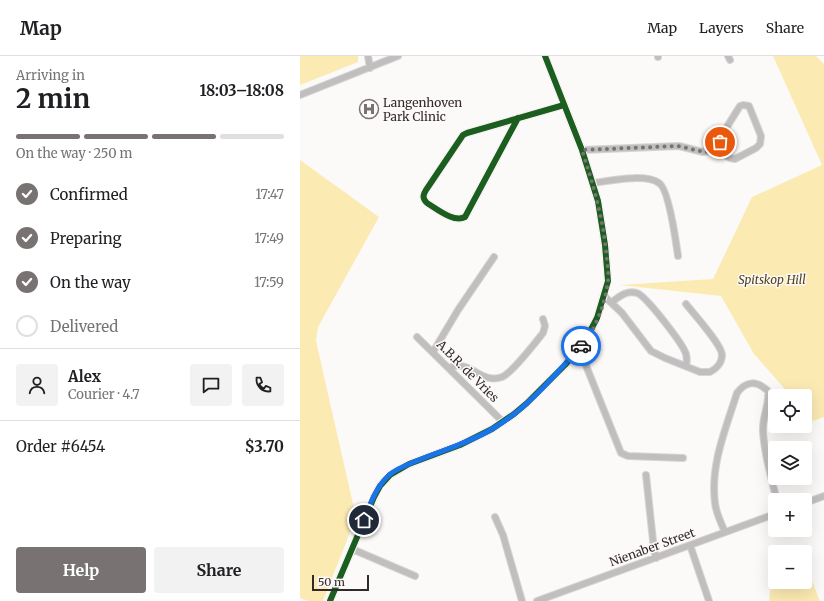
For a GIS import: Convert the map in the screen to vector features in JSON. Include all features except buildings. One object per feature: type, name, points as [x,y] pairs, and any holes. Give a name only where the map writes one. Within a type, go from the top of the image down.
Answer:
[{"type":"street","points":[[368,56],[370,68]]},
{"type":"street","points":[[300,95],[398,56]]},
{"type":"street","points":[[330,601],[374,497],[380,486],[390,475],[409,464],[460,445],[503,422],[527,403],[565,365],[592,330],[608,281],[607,258],[599,207],[582,150],[545,56]]},
{"type":"street","points":[[518,118],[465,217],[460,219],[453,217],[426,203],[423,197],[426,190],[463,135],[518,118],[564,105]]},
{"type":"street","points":[[582,150],[678,146],[704,152],[717,150],[730,158],[735,159],[759,146],[761,141],[749,106],[740,106],[723,133],[717,150]]},
{"type":"street","points":[[592,183],[642,178],[660,183],[666,193],[678,256]]},
{"type":"street","points":[[433,352],[458,310],[494,257]]},
{"type":"street","points":[[612,302],[623,294],[631,292],[642,295],[668,326],[684,349],[687,355],[686,366]]},
{"type":"street","points":[[604,296],[622,313],[651,350],[657,354],[703,373],[710,372],[720,363],[722,356],[719,346],[686,304]]},
{"type":"street","points":[[449,368],[455,365],[464,366],[483,377],[495,378],[503,376],[510,371],[543,333],[545,326],[543,319]]},
{"type":"street","name":"A.B.R. de Vries","points":[[416,337],[503,422]]},
{"type":"street","points":[[579,348],[622,453],[628,456],[683,458]]},
{"type":"street","points":[[725,532],[715,504],[714,490],[716,467],[719,450],[737,393],[742,386],[748,384],[756,384],[768,391],[763,430],[775,493]]},
{"type":"street","points":[[646,475],[656,558]]},
{"type":"street","points":[[812,500],[824,496]]},
{"type":"street","points":[[495,517],[503,535],[522,601]]},
{"type":"street","name":"Nienaber Street","points":[[537,601],[768,517]]},
{"type":"street","points":[[690,545],[709,601]]},
{"type":"street","points":[[352,549],[415,576]]},
{"type":"green space","points":[[300,56],[358,56],[358,62],[300,85]]},
{"type":"green space","name":"Spitskop Hill","points":[[773,56],[816,56],[824,64],[824,417],[813,421],[812,389],[785,389],[754,354],[721,296],[620,285],[713,279],[752,197],[822,165]]},
{"type":"green space","points":[[300,160],[379,217],[318,327],[316,341],[356,517],[323,601],[309,601],[300,598]]},
{"type":"green space","points":[[812,581],[820,601],[769,601],[770,589],[812,589]]},
{"type":"cycle path","points":[[330,601],[374,497],[380,486],[390,475],[409,464],[460,445],[492,429],[514,414],[565,365],[585,341],[597,318],[608,281],[605,245],[598,201],[582,150],[545,56]]},
{"type":"cycle path","points":[[518,118],[465,217],[451,217],[425,201],[425,192],[463,135],[467,133],[564,105]]},
{"type":"way so far","points":[[581,346],[592,330],[597,318],[604,299],[608,281],[608,265],[598,201],[582,150],[678,146],[704,152],[717,150],[720,142]]},
{"type":"place","name":"Langenhoven Park Clinic","points":[[369,109]]},
{"type":"route","points":[[364,520],[380,486],[390,475],[409,464],[460,445],[492,429],[527,403],[565,365],[581,346]]}]
